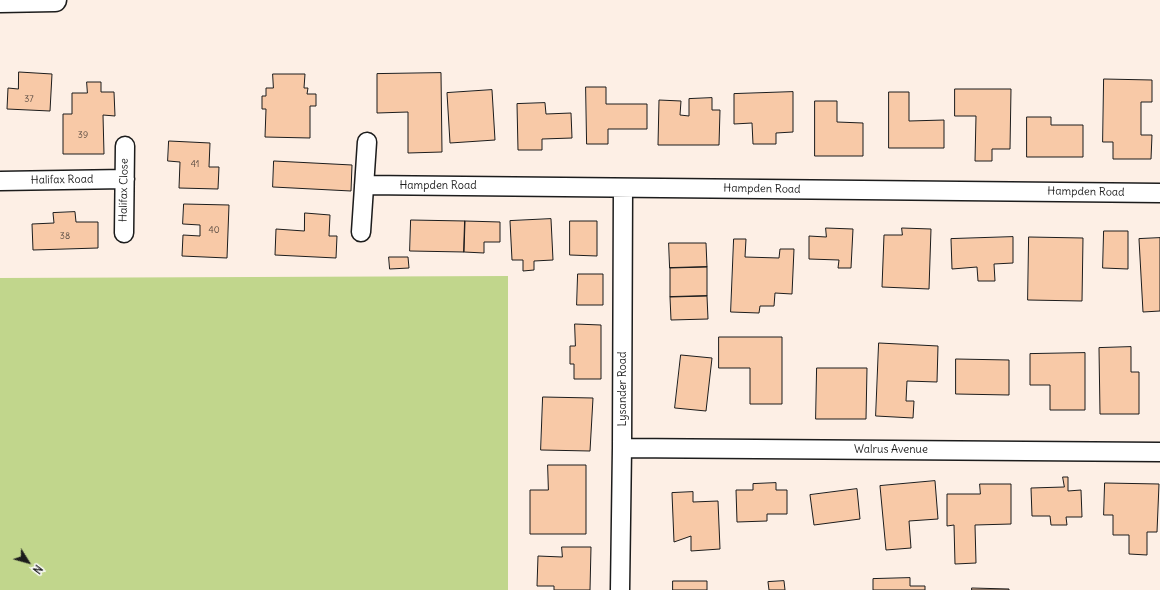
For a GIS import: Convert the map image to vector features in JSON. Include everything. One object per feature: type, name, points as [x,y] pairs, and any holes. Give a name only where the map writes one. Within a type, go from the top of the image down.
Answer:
[{"type":"main road","points":[[0,1],[55,0]]},
{"type":"street","points":[[361,232],[367,142]]},
{"type":"street","name":"Halifax Close","points":[[124,233],[125,146]]},
{"type":"street","name":"Halifax Road","points":[[0,181],[125,179]]},
{"type":"street","name":"Hampden Road","points":[[364,185],[1160,192]]},
{"type":"street","name":"Lysander Road","points":[[620,590],[623,188]]},
{"type":"street","name":"Walrus Avenue","points":[[622,448],[1160,452]]},
{"type":"green space","points":[[508,276],[508,590],[0,590],[0,278]]},
{"type":"building","points":[[19,72],[52,74],[50,111],[7,109],[8,88],[18,89]]},
{"type":"building","points":[[441,73],[442,152],[408,153],[408,112],[377,113],[377,74]]},
{"type":"building","points":[[273,74],[305,74],[304,88],[308,88],[307,94],[316,94],[316,106],[310,106],[310,138],[265,137],[266,109],[262,109],[262,96],[266,96],[266,88],[273,88]]},
{"type":"building","points":[[1104,79],[1152,80],[1152,102],[1141,102],[1141,135],[1152,135],[1151,159],[1113,159],[1113,142],[1103,142]]},
{"type":"building","points":[[87,82],[101,82],[101,92],[114,92],[115,116],[103,115],[104,154],[63,154],[63,114],[72,114],[72,93],[87,93]]},
{"type":"building","points":[[586,87],[606,87],[606,104],[647,104],[647,129],[608,129],[608,144],[587,144]]},
{"type":"building","points":[[955,89],[1011,89],[1010,149],[992,149],[992,161],[975,161],[976,116],[955,116]]},
{"type":"building","points":[[492,90],[495,140],[450,143],[447,93]]},
{"type":"building","points":[[793,92],[793,132],[776,133],[776,144],[753,144],[752,123],[734,124],[734,94]]},
{"type":"building","points":[[889,92],[909,92],[909,121],[944,120],[944,148],[889,148]]},
{"type":"building","points":[[712,98],[712,110],[720,110],[719,145],[658,145],[659,100],[681,101],[680,115],[689,116],[689,99]]},
{"type":"building","points":[[815,101],[837,101],[837,122],[863,123],[863,156],[815,156]]},
{"type":"building","points":[[545,103],[546,114],[571,113],[572,138],[542,139],[542,150],[518,150],[517,104]]},
{"type":"building","points":[[1027,117],[1051,117],[1051,125],[1083,125],[1083,157],[1027,157]]},
{"type":"building","points":[[169,141],[210,143],[209,167],[219,167],[218,189],[179,188],[180,162],[168,161]]},
{"type":"building","points":[[274,161],[352,165],[351,191],[273,187]]},
{"type":"building","points":[[184,204],[229,205],[227,258],[182,256],[183,235],[200,236],[200,225],[183,224]]},
{"type":"building","points":[[75,212],[76,222],[98,222],[98,248],[33,250],[32,224],[54,223],[53,213]]},
{"type":"building","points":[[305,213],[330,215],[329,236],[337,236],[336,258],[275,255],[276,229],[304,231]]},
{"type":"building","points":[[551,219],[553,260],[534,261],[534,270],[523,271],[523,260],[512,260],[510,221]]},
{"type":"building","points":[[411,220],[465,221],[464,252],[410,251]]},
{"type":"building","points":[[465,221],[500,222],[500,242],[484,242],[484,253],[464,252]]},
{"type":"building","points":[[570,221],[597,221],[597,256],[570,255]]},
{"type":"building","points":[[826,228],[853,229],[851,268],[838,268],[839,260],[809,259],[809,236],[826,237]]},
{"type":"building","points":[[902,228],[931,229],[929,289],[882,287],[884,235],[902,235]]},
{"type":"building","points":[[1104,231],[1128,231],[1128,269],[1103,268]]},
{"type":"building","points":[[1013,237],[1013,263],[994,264],[995,281],[978,281],[977,267],[952,269],[951,239]]},
{"type":"building","points":[[1029,237],[1083,238],[1082,301],[1028,300]]},
{"type":"building","points":[[1160,238],[1160,311],[1143,312],[1139,239]]},
{"type":"building","points":[[734,239],[746,239],[745,257],[779,258],[780,249],[794,249],[792,294],[775,293],[774,306],[760,306],[759,313],[731,312]]},
{"type":"building","points":[[669,243],[706,243],[707,267],[670,268]]},
{"type":"building","points":[[389,257],[408,257],[409,268],[390,269]]},
{"type":"building","points":[[707,267],[707,296],[670,297],[670,268]]},
{"type":"building","points":[[578,274],[603,274],[603,305],[577,305]]},
{"type":"building","points":[[707,296],[708,319],[671,320],[670,297]]},
{"type":"building","points":[[575,324],[601,325],[601,379],[574,379],[574,364],[570,364],[570,346],[575,346]]},
{"type":"building","points":[[719,337],[782,337],[782,404],[750,404],[750,368],[719,368]]},
{"type":"building","points":[[879,343],[938,346],[937,382],[907,381],[906,401],[914,401],[913,418],[876,416]]},
{"type":"building","points":[[1131,347],[1131,372],[1139,372],[1139,414],[1100,414],[1099,348]]},
{"type":"building","points":[[1085,353],[1085,410],[1050,410],[1050,385],[1030,385],[1030,354]]},
{"type":"building","points":[[681,355],[712,358],[706,411],[675,408]]},
{"type":"building","points":[[956,359],[1009,360],[1009,395],[956,394]]},
{"type":"building","points":[[817,368],[867,368],[866,419],[816,419]]},
{"type":"building","points":[[543,397],[593,398],[590,451],[541,450]]},
{"type":"building","points":[[548,465],[586,465],[586,534],[530,534],[530,490],[548,490]]},
{"type":"building","points":[[1063,477],[1068,477],[1068,491],[1081,490],[1082,517],[1066,517],[1067,525],[1051,525],[1050,516],[1032,516],[1031,488],[1064,487]]},
{"type":"building","points":[[935,481],[938,519],[909,521],[911,548],[886,550],[880,486]]},
{"type":"building","points":[[776,483],[776,490],[787,490],[787,514],[767,514],[767,521],[737,522],[736,490],[753,490],[753,484]]},
{"type":"building","points":[[1105,483],[1159,484],[1157,532],[1147,532],[1147,555],[1129,554],[1129,535],[1113,535],[1113,515],[1104,515]]},
{"type":"building","points":[[980,484],[1011,484],[1011,524],[975,525],[976,563],[955,564],[954,525],[947,526],[947,494],[980,494]]},
{"type":"building","points":[[857,489],[860,519],[814,525],[810,495]]},
{"type":"building","points":[[693,492],[693,502],[718,501],[720,549],[691,551],[691,536],[674,542],[672,493]]},
{"type":"building","points":[[562,547],[591,547],[590,590],[554,590],[554,586],[537,586],[538,556],[562,557]]},
{"type":"building","points":[[910,578],[910,586],[925,586],[925,590],[873,590],[873,579]]},
{"type":"building","points":[[673,581],[707,581],[707,590],[673,590]]},
{"type":"building","points":[[784,581],[785,590],[769,590],[768,582]]},
{"type":"building","points":[[972,588],[1009,589],[1009,590],[972,590]]}]
